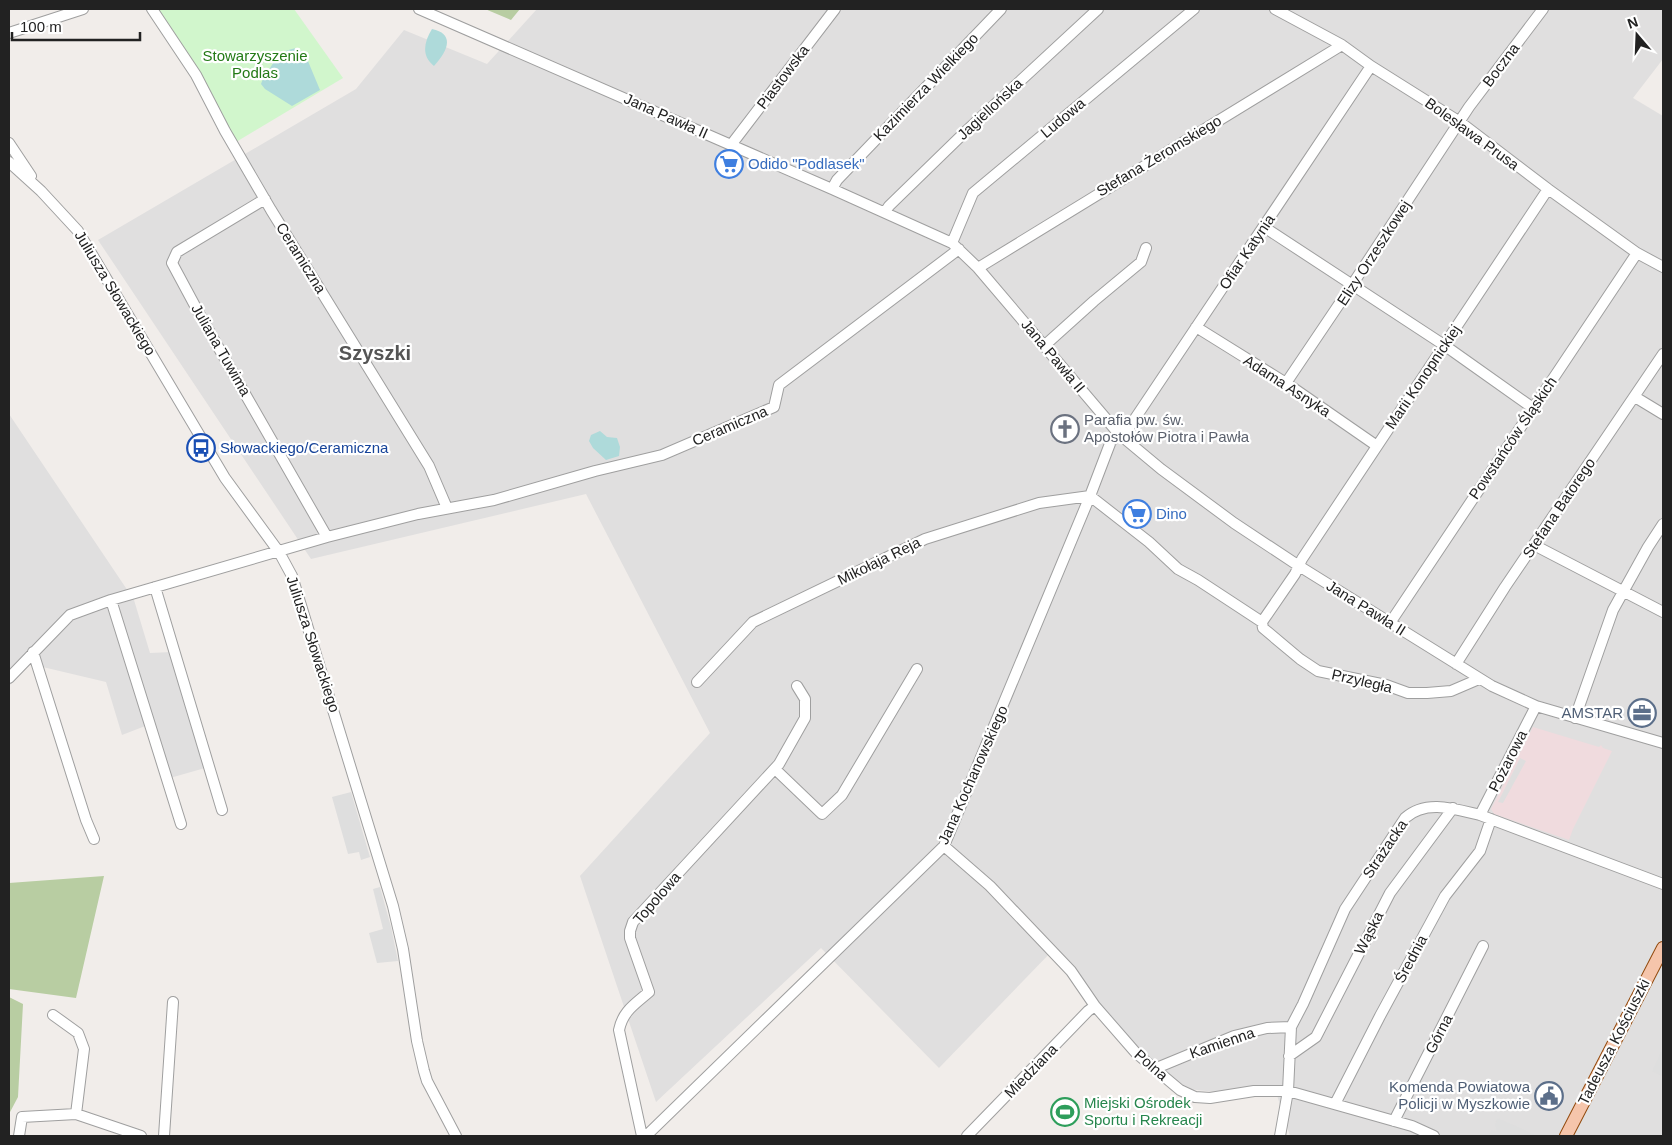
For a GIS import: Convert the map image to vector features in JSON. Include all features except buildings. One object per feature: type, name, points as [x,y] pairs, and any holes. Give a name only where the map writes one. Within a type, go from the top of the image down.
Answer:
[{"type":"main road","name":"Tadeusza Kościuszki","points":[[1566,1136],[1663,948]]},
{"type":"street","points":[[9,32],[84,9]]},
{"type":"street","name":"Ceramiczna","points":[[152,9],[196,75],[225,131],[265,199],[424,458],[447,508]]},
{"type":"street","name":"Jana Pawła II","points":[[419,9],[885,212],[956,246],[978,268],[1119,434],[1204,502],[1299,566],[1479,679],[1536,706],[1663,743]]},
{"type":"street","name":"Piastowska","points":[[731,145],[835,9]]},
{"type":"street","name":"Kazimierza Wielkiego","points":[[832,189],[844,173],[1001,9]]},
{"type":"street","name":"Jagiellońska","points":[[885,212],[963,134],[1098,9]]},
{"type":"street","name":"Ludowa","points":[[956,246],[973,194],[1194,9]]},
{"type":"street","name":"Bolesława Prusa","points":[[1275,9],[1342,45],[1460,122],[1548,189],[1637,253],[1663,267]]},
{"type":"street","name":"Boczna","points":[[1460,122],[1469,107],[1543,9]]},
{"type":"street","name":"Stefana Żeromskiego","points":[[978,268],[1342,45]]},
{"type":"street","name":"Ofiar Katynia","points":[[1119,434],[1130,426],[1372,66]]},
{"type":"street","name":"Elizy Orzeszkowej","points":[[1286,383],[1460,122]]},
{"type":"street","points":[[9,143],[42,191]]},
{"type":"street","name":"Juliusza Słowackiego","points":[[9,162],[42,191],[73,224],[90,249],[225,478],[286,562],[296,587],[393,906],[403,949],[417,1041],[424,1071],[427,1081],[456,1136]]},
{"type":"street","name":"Marii Konopnickiej","points":[[1299,566],[1548,189]]},
{"type":"street","name":"Juliana Tuwima","points":[[265,199],[177,252],[172,263],[327,537]]},
{"type":"street","points":[[1264,227],[1444,345],[1534,408]]},
{"type":"street","name":"Ceramiczna","points":[[9,678],[70,615],[111,600],[327,537],[418,514],[494,500],[595,470],[662,455],[774,407],[778,385],[956,246]]},
{"type":"street","points":[[1044,346],[1141,262],[1146,248]]},
{"type":"street","name":"Powstańców Śląskich","points":[[1390,623],[1637,253]]},
{"type":"street","name":"Adama Asnyka","points":[[1196,327],[1286,383],[1377,446]]},
{"type":"street","name":"Stefana Batorego","points":[[1456,664],[1663,354]]},
{"type":"street","points":[[1635,397],[1663,414]]},
{"type":"street","name":"Jana Kochanowskiego","points":[[646,1136],[944,846],[1090,496],[1111,441],[1119,434]]},
{"type":"street","name":"Przyległa","points":[[1090,496],[1149,542],[1178,569],[1262,622],[1262,628],[1318,671],[1386,685],[1408,692],[1427,693],[1451,691],[1479,679]]},
{"type":"street","name":"Mikołaja Reja","points":[[697,682],[753,622],[925,539],[1039,503],[1090,496]]},
{"type":"street","points":[[1575,718],[1613,610],[1663,524]]},
{"type":"street","points":[[1534,545],[1663,612]]},
{"type":"street","points":[[1262,622],[1299,566]]},
{"type":"street","points":[[155,587],[222,810]]},
{"type":"street","points":[[111,600],[181,824]]},
{"type":"street","points":[[33,652],[86,820],[94,839]]},
{"type":"street","points":[[775,769],[822,814],[842,796],[917,669]]},
{"type":"street","name":"Topolowa","points":[[642,1136],[620,1042],[619,1030],[621,1020],[627,1010],[649,992],[630,938],[633,922],[775,769],[805,718],[806,699],[796,686]]},
{"type":"street","name":"Pożarowa","points":[[1480,815],[1536,706]]},
{"type":"street","name":"Strażacka","points":[[1280,1136],[1288,1091],[1288,1056],[1291,1027],[1345,908],[1405,818],[1416,810],[1424,807],[1453,808],[1480,815],[1663,884]]},
{"type":"street","name":"Wąska","points":[[1288,1056],[1316,1037],[1390,893],[1453,808]]},
{"type":"street","name":"Średnia","points":[[1335,1104],[1445,896],[1480,851],[1491,819]]},
{"type":"street","name":"Polna","points":[[944,846],[990,886],[1071,971],[1095,1006],[1136,1053],[1180,1090],[1195,1097],[1210,1098],[1254,1091],[1288,1091],[1412,1126],[1434,1136]]},
{"type":"street","name":"Górna","points":[[1394,1121],[1483,946]]},
{"type":"street","points":[[164,1136],[172,1002]]},
{"type":"street","name":"Miedziana","points":[[967,1136],[1095,1006]]},
{"type":"street","points":[[53,1014],[78,1033],[84,1049],[76,1114]]},
{"type":"street","name":"Kamienna","points":[[1154,1068],[1234,1036],[1267,1028],[1291,1027]]},
{"type":"street","points":[[19,1136],[22,1117],[76,1114],[141,1136]]},
{"type":"shaded area","points":[[537,9],[1663,9],[1663,59],[1633,98],[1663,116],[1663,1136],[1290,1136],[1274,1086],[1225,1093],[1188,1089],[1125,1039],[1055,948],[939,1068],[821,948],[656,1102],[580,876],[710,733],[586,494],[311,559],[98,240],[356,89],[404,30],[487,64]]},
{"type":"shaded area","points":[[9,414],[134,600],[150,653],[172,652],[205,768],[170,778],[153,723],[122,735],[106,682],[30,664],[9,686]]},
{"type":"shaded area","points":[[1533,727],[1599,747],[1601,745],[1603,748],[1612,751],[1569,840],[1494,814],[1491,809]]},
{"type":"shaded area","points":[[1520,758],[1526,761],[1503,803],[1498,802]]},
{"type":"shaded area","points":[[351,792],[370,857],[361,860],[359,852],[348,854],[332,797]]},
{"type":"shaded area","points":[[380,887],[398,961],[377,963],[369,933],[383,929],[373,889]]},
{"type":"shaded area","points":[[1663,1048],[1663,1077],[1652,1071]]},
{"type":"shaded area","points":[[1497,1118],[1537,1136],[1489,1136],[1491,1130],[1497,1131],[1495,1125]]},
{"type":"green space","name":"Stowarzyszenie Podlas","points":[[158,9],[294,9],[343,78],[236,142]]},
{"type":"green space","points":[[485,9],[520,9],[511,20]]},
{"type":"green space","points":[[104,876],[76,998],[9,989],[9,883]]},
{"type":"green space","points":[[9,997],[23,1004],[18,1097],[9,1114]]},
{"type":"water","points":[[432,29],[440,31],[447,39],[443,55],[434,66],[427,58],[425,49]]},
{"type":"water","points":[[296,48],[305,54],[320,90],[292,106],[265,89],[261,84],[280,55]]},
{"type":"water","points":[[600,431],[607,437],[617,438],[620,447],[619,456],[606,460],[593,448],[589,441],[591,435]]},
{"type":"place","name":"Odido \"Podlasek\"","points":[[729,164]]},
{"type":"place","name":"Parafia pw. św. Apostołów Piotra i Pawła","points":[[1065,429]]},
{"type":"place","name":"Słowackiego/Ceramiczna","points":[[201,448]]},
{"type":"place","name":"Dino","points":[[1137,514]]},
{"type":"place","name":"AMSTAR","points":[[1642,713]]},
{"type":"place","name":"Komenda Powiatowa Policji w Myszkowie","points":[[1549,1096]]},
{"type":"place","name":"Miejski Ośrodek Sportu i Rekreacji","points":[[1065,1112]]},
{"type":"district","name":"Szyszki","points":[[375,353]]}]
